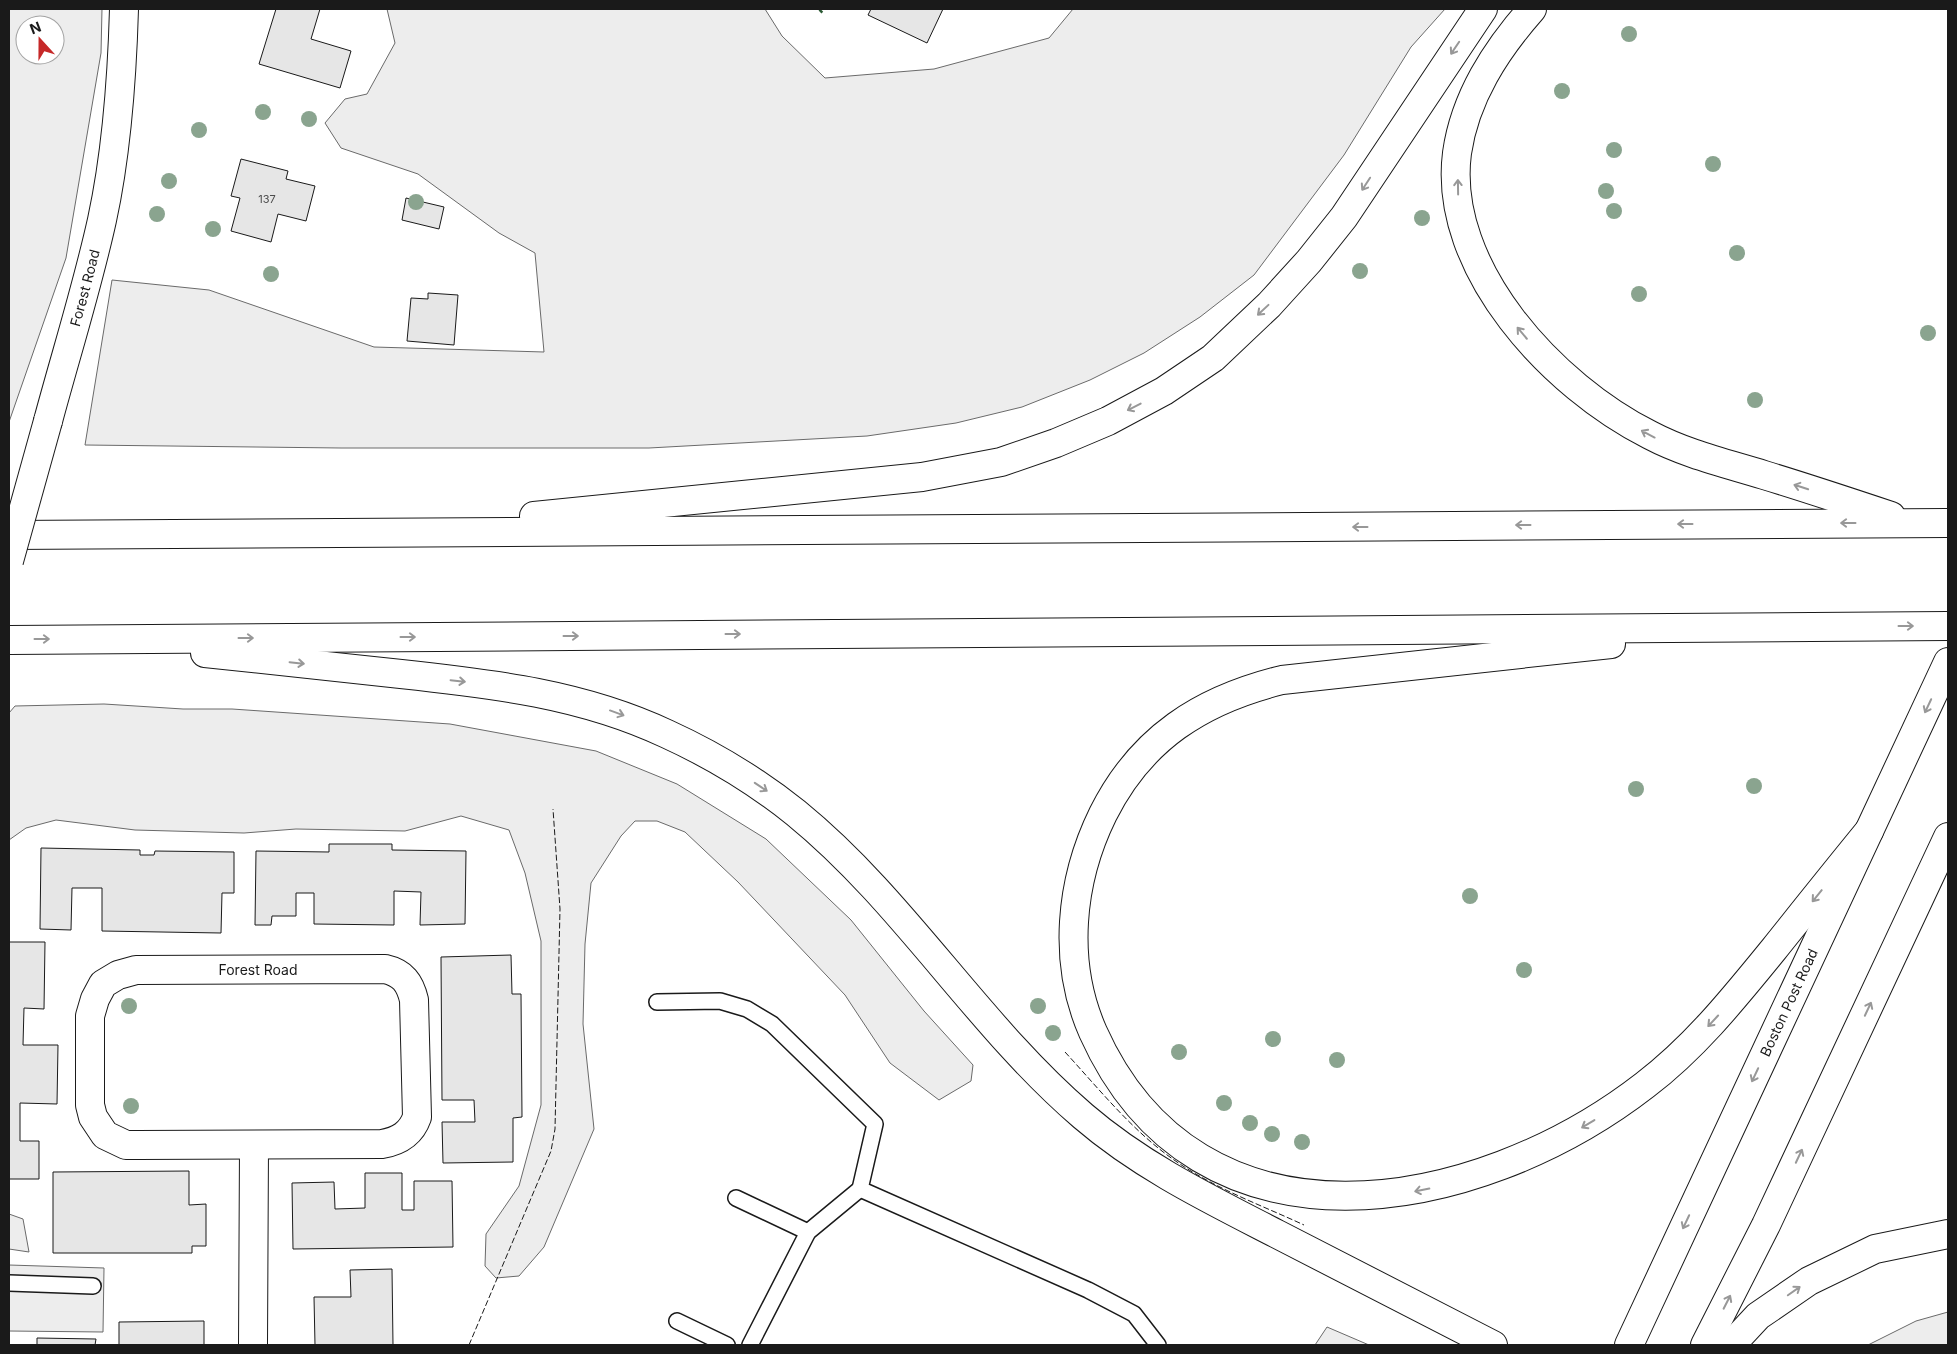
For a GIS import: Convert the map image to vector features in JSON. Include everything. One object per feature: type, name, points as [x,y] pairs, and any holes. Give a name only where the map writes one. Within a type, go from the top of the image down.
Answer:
[{"type":"main road","name":"Forest Road","points":[[9,561],[102,219],[115,136],[123,50],[124,9]]},
{"type":"main road","points":[[370,533],[922,477],[1001,462],[1056,443],[1108,421],[1164,391],[1213,358],[1269,306],[1309,261],[1344,217],[1483,9]]},
{"type":"main road","points":[[1532,9],[1512,31],[1487,68],[1468,110],[1457,154],[1458,198],[1469,242],[1491,290],[1519,332],[1558,372],[1587,395],[1649,435],[1685,451],[1914,523]]},
{"type":"main road","points":[[9,535],[1948,523]]},
{"type":"main road","points":[[9,640],[1948,626]]},
{"type":"main road","points":[[1771,628],[1308,676],[1254,687],[1229,695],[1191,715],[1145,753],[1122,783],[1096,829],[1078,882],[1074,910],[1076,967],[1090,1023],[1102,1052],[1118,1079],[1155,1123],[1202,1158],[1252,1182],[1282,1190],[1347,1196],[1411,1192],[1473,1177],[1530,1156],[1581,1128],[1644,1086],[1720,1014],[1869,831]]},
{"type":"main road","points":[[74,639],[502,686],[600,707],[669,734],[735,770],[768,791],[828,842],[884,900],[1038,1074],[1084,1117],[1112,1139],[1142,1160],[1195,1192],[1493,1345]]},
{"type":"main road","name":"Boston Post Road","points":[[1629,1345],[1948,662]]},
{"type":"main road","points":[[1705,1345],[1766,1225],[1948,837]]},
{"type":"main road","name":"Forest Road","points":[[385,969],[395,971],[403,976],[412,991],[414,1000],[417,1117],[409,1132],[400,1139],[382,1144],[254,1146],[126,1145],[105,1135],[93,1117],[90,1085],[90,1016],[95,999],[103,984],[118,975],[136,970],[385,969]]},
{"type":"main road","points":[[253,1345],[254,1146]]},
{"type":"main road","points":[[1731,1345],[1758,1316],[1809,1281],[1875,1249],[1948,1234]]},
{"type":"lane","points":[[657,1002],[720,1001],[747,1009],[772,1024],[875,1124],[860,1189],[808,1232],[750,1345]]},
{"type":"lane","points":[[860,1189],[1103,1298],[1134,1314],[1158,1345]]},
{"type":"lane","points":[[736,1198],[808,1232]]},
{"type":"lane","points":[[9,1283],[93,1286]]},
{"type":"lane","points":[[677,1320],[727,1345]]},
{"type":"shaded area","points":[[9,9],[102,9],[101,53],[66,258],[9,422]]},
{"type":"shaded area","points":[[387,9],[765,9],[782,36],[825,78],[934,69],[1049,38],[1073,9],[1445,9],[1411,47],[1344,155],[1254,275],[1200,317],[1144,353],[1090,380],[1022,407],[956,423],[867,436],[649,448],[341,448],[85,445],[112,280],[209,290],[374,347],[544,352],[535,253],[499,233],[418,174],[341,148],[325,123],[345,99],[367,94],[395,43]]},
{"type":"shaded area","points":[[104,704],[183,709],[232,709],[450,724],[596,751],[677,784],[766,839],[851,920],[924,1011],[973,1065],[971,1081],[939,1100],[890,1063],[845,995],[738,882],[685,832],[657,821],[635,821],[621,836],[591,883],[585,944],[583,1024],[594,1129],[544,1247],[519,1276],[496,1278],[485,1266],[486,1234],[519,1186],[541,1105],[541,941],[525,873],[509,830],[461,816],[405,831],[296,829],[244,833],[135,830],[56,820],[26,828],[9,840],[9,713],[15,706]]},
{"type":"shaded area","points":[[9,1214],[23,1219],[29,1252],[9,1249]]},
{"type":"shaded area","points":[[9,1265],[104,1268],[103,1332],[9,1331]]},
{"type":"shaded area","points":[[1948,1312],[1948,1345],[1868,1345],[1916,1321]]},
{"type":"shaded area","points":[[1327,1327],[1369,1345],[1315,1345]]},
{"type":"building","points":[[276,9],[320,9],[311,39],[351,51],[340,88],[259,64]]},
{"type":"building","points":[[871,9],[943,9],[927,43],[868,15]]},
{"type":"building","points":[[241,159],[288,171],[286,179],[315,186],[306,221],[278,214],[271,242],[231,231],[240,198],[231,196]]},
{"type":"building","points":[[406,198],[444,207],[439,229],[402,220]]},
{"type":"building","points":[[428,293],[458,295],[454,345],[407,341],[411,298],[428,299]]},
{"type":"building","points":[[329,844],[392,844],[392,850],[466,851],[465,924],[420,925],[421,892],[394,891],[394,925],[314,924],[314,893],[296,893],[296,916],[272,916],[271,925],[255,925],[256,851],[329,852]]},
{"type":"building","points":[[41,848],[140,850],[140,855],[154,855],[155,851],[234,852],[234,893],[222,893],[221,933],[102,931],[102,888],[72,888],[71,930],[40,929]]},
{"type":"building","points":[[9,942],[45,942],[44,1009],[24,1008],[23,1045],[58,1045],[57,1104],[20,1103],[20,1141],[39,1141],[39,1179],[9,1179]]},
{"type":"building","points":[[511,955],[512,994],[521,994],[522,1117],[513,1118],[513,1162],[443,1163],[442,1122],[475,1122],[474,1100],[442,1100],[441,957]]},
{"type":"building","points":[[189,1171],[189,1205],[206,1204],[206,1246],[192,1246],[192,1253],[53,1253],[53,1172]]},
{"type":"building","points":[[365,1173],[402,1173],[402,1210],[414,1210],[414,1181],[452,1181],[453,1247],[293,1249],[292,1183],[334,1182],[335,1209],[365,1208]]},
{"type":"building","points":[[392,1269],[393,1345],[315,1345],[314,1297],[351,1297],[350,1270]]},
{"type":"building","points":[[204,1321],[204,1345],[119,1345],[119,1322]]},
{"type":"building","points":[[37,1338],[96,1339],[95,1345],[37,1345]]},
{"type":"hedge","points":[[820,12],[823,9]]},
{"type":"fence","points":[[469,1345],[551,1151],[555,1129],[560,909],[553,809]]},
{"type":"fence","points":[[1065,1052],[1104,1096],[1161,1151],[1192,1172],[1223,1189],[1304,1225]]}]
